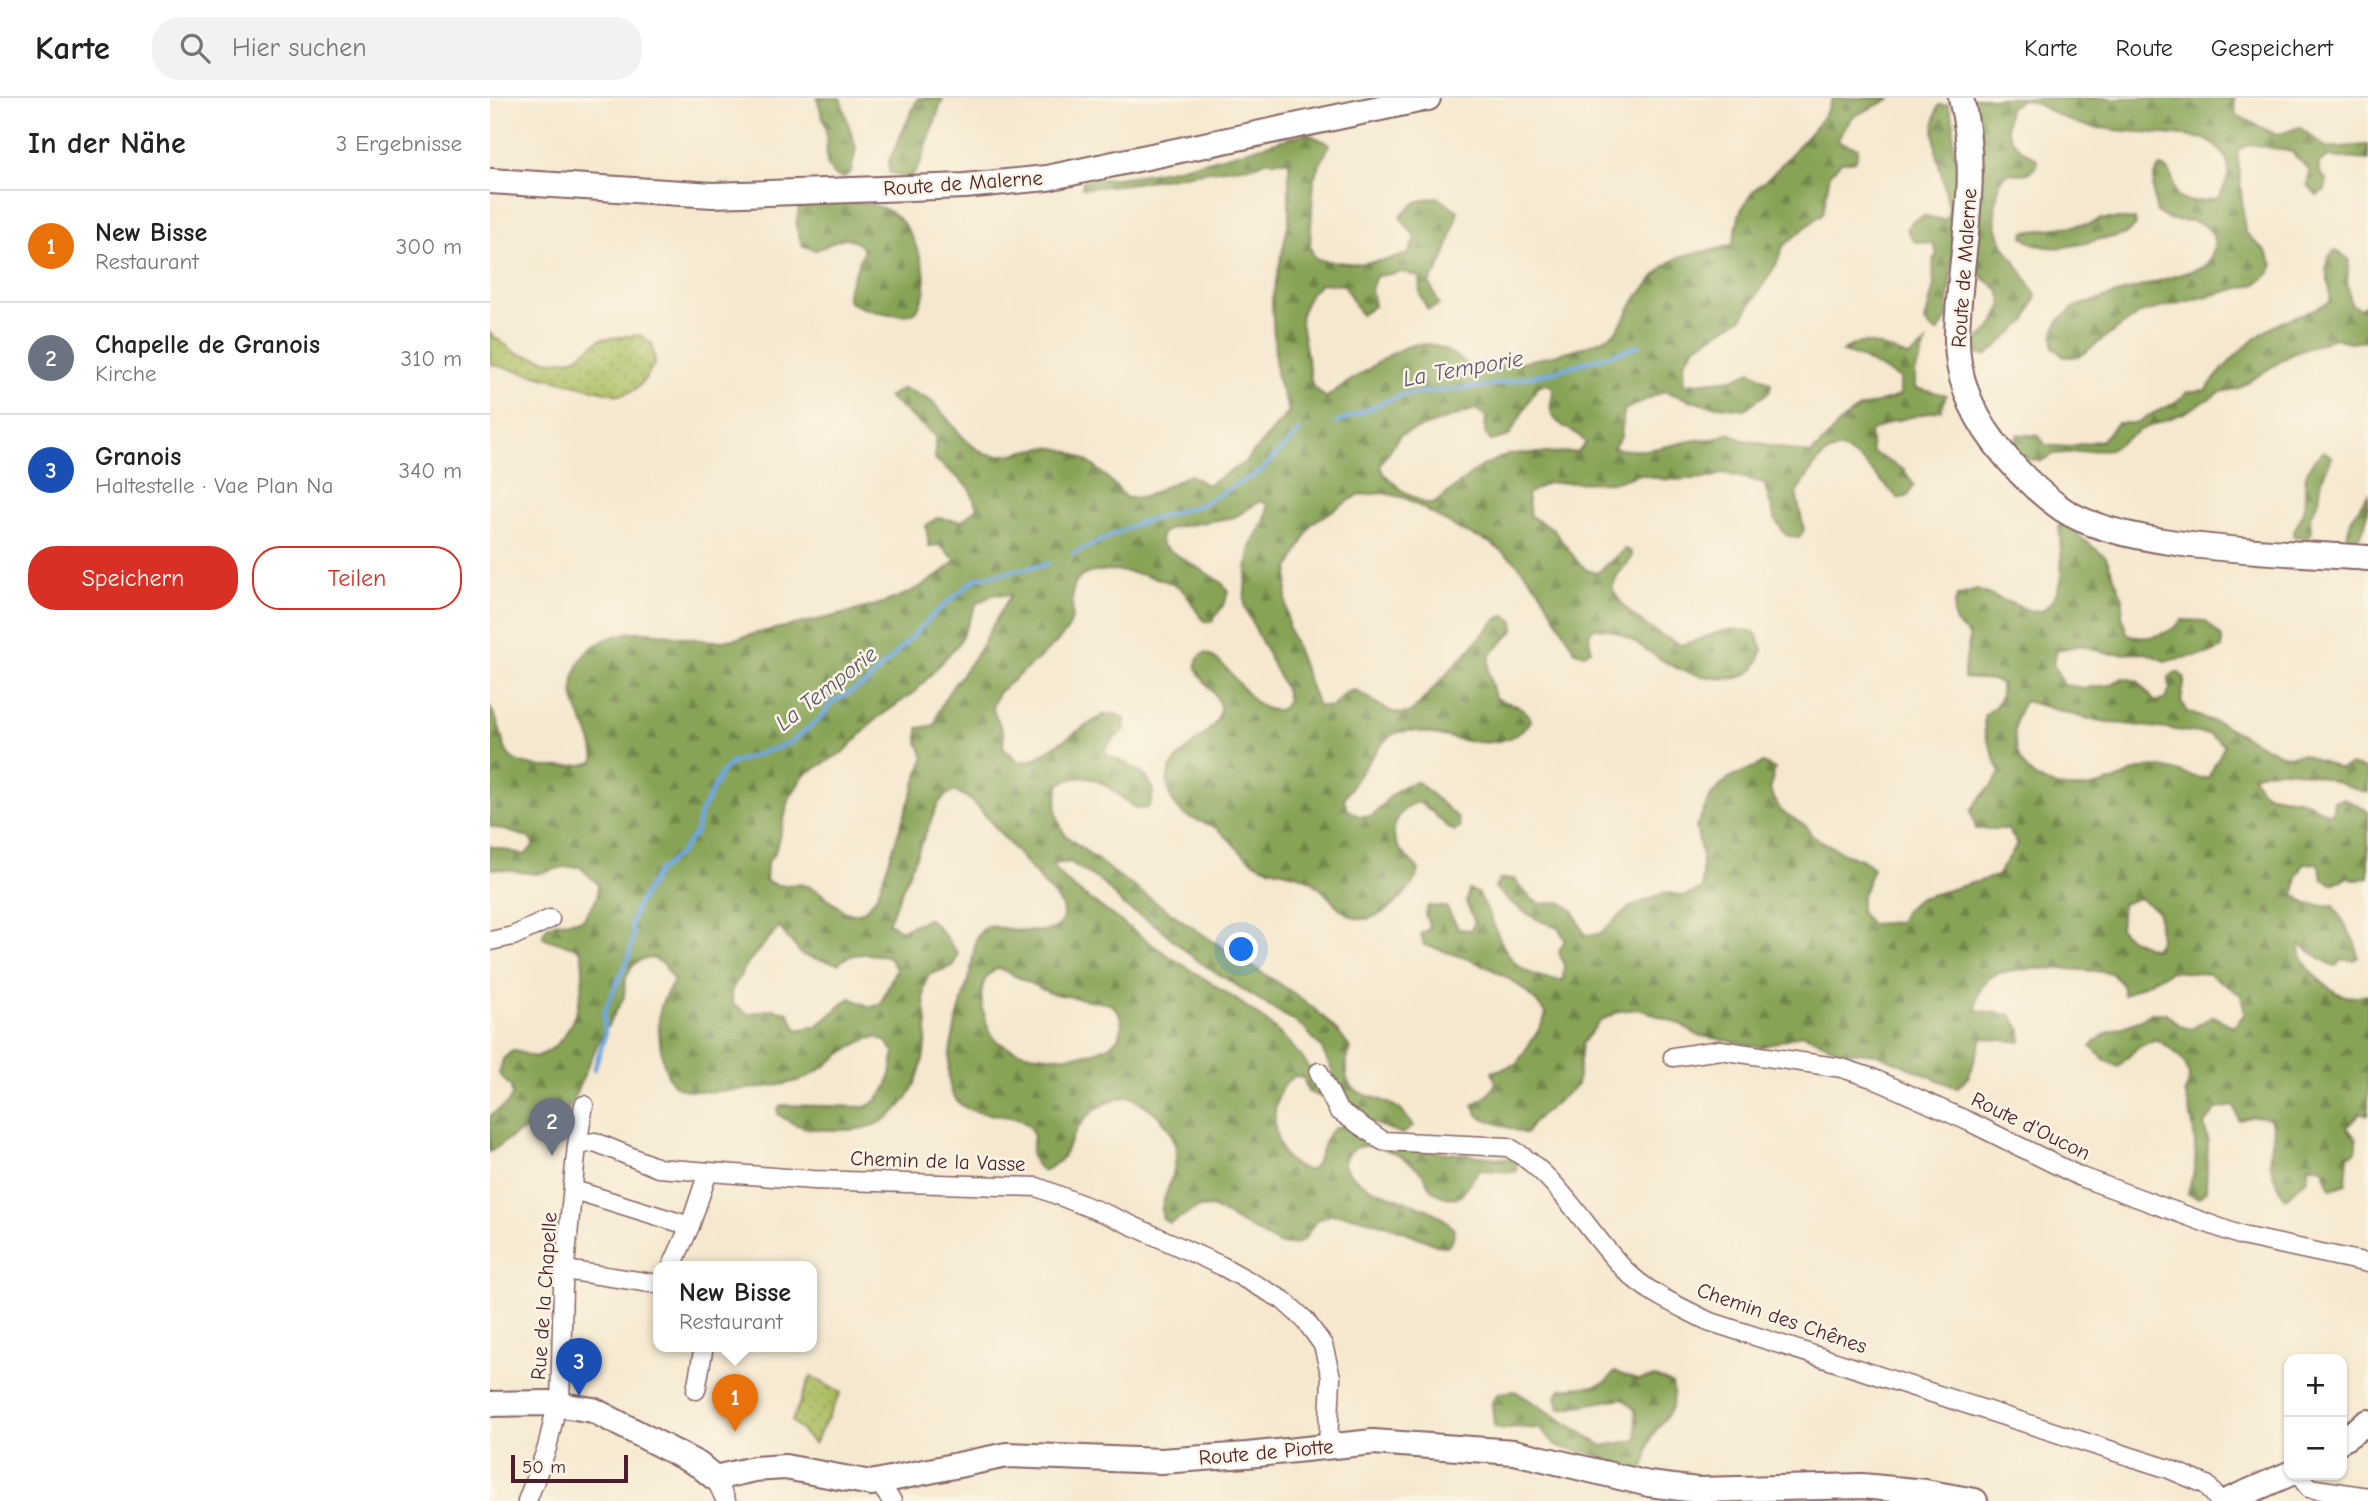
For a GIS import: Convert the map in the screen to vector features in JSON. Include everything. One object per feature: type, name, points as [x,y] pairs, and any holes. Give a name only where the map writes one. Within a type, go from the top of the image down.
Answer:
[{"type":"street","name":"Route de Malerne","points":[[490,181],[713,195],[965,186],[1047,178],[1428,98]]},
{"type":"street","name":"Route de Malerne","points":[[1961,98],[1969,145],[1971,196],[1959,295],[1957,358],[1970,404],[2012,466],[2063,510],[2109,529],[2173,542],[2368,558]]},
{"type":"street","points":[[490,941],[513,936],[550,919]]},
{"type":"street","name":"Route d'Oucon","points":[[1673,1057],[1720,1050],[1842,1068],[1921,1100],[2081,1177],[2218,1228],[2242,1236],[2368,1262]]},
{"type":"street","name":"Chemin des Chênes","points":[[1319,1072],[1338,1110],[1383,1141],[1508,1147],[1524,1156],[1549,1180],[1627,1272],[1656,1295],[1708,1321],[2169,1469],[2207,1485],[2219,1501]]},
{"type":"street","name":"Rue de la Chapelle","points":[[527,1501],[547,1448],[558,1405],[565,1270],[577,1145],[584,1105]]},
{"type":"street","name":"Chemin de la Vasse","points":[[577,1145],[594,1142],[658,1168],[813,1180],[1037,1187],[1111,1216],[1222,1266],[1283,1300],[1305,1320],[1323,1345],[1331,1377],[1328,1446]]},
{"type":"street","points":[[675,1261],[708,1172]]},
{"type":"street","name":"Rue de la Chapelle","points":[[574,1190],[690,1226]]},
{"type":"street","points":[[565,1270],[653,1283]]},
{"type":"street","points":[[696,1390],[703,1352]]},
{"type":"street","points":[[490,1404],[558,1405],[604,1415],[699,1465],[715,1478],[726,1501]]},
{"type":"street","points":[[2347,1437],[2368,1422]]},
{"type":"street","name":"Route de Piotte","points":[[715,1478],[754,1469],[785,1467],[861,1482],[885,1492],[1007,1455],[1161,1461],[1328,1446],[1405,1443],[1514,1452],[1649,1484],[1697,1490],[1819,1495],[1862,1486],[1975,1501]]},
{"type":"street","points":[[2227,1501],[2284,1476]]},
{"type":"street","points":[[2303,1480],[2309,1489],[2368,1497]]},
{"type":"green space","points":[[817,98],[840,98],[856,148],[851,172],[843,178],[834,175],[827,164],[826,128]]},
{"type":"green space","points":[[918,98],[943,98],[920,164],[912,176],[902,177],[889,172],[889,161]]},
{"type":"green space","points":[[1833,98],[1892,98],[1852,117],[1837,141],[1858,148],[1856,160],[1841,162],[1830,174],[1823,213],[1783,246],[1777,263],[1742,318],[1696,346],[1684,362],[1685,384],[1733,379],[1751,371],[1771,383],[1770,391],[1745,409],[1702,404],[1664,391],[1624,410],[1621,437],[1613,448],[1653,449],[1714,439],[1729,433],[1740,439],[1810,454],[1851,413],[1900,395],[1900,378],[1865,360],[1842,352],[1850,346],[1867,343],[1909,357],[1926,343],[1915,373],[1915,388],[1946,395],[1941,410],[1890,422],[1870,432],[1872,452],[1904,470],[1914,485],[1908,496],[1899,499],[1863,462],[1842,448],[1833,450],[1820,459],[1796,493],[1804,530],[1798,538],[1786,535],[1775,519],[1764,483],[1724,473],[1709,478],[1667,480],[1640,474],[1616,482],[1547,483],[1527,494],[1530,516],[1552,528],[1587,570],[1597,573],[1625,549],[1631,552],[1632,558],[1618,574],[1612,588],[1633,615],[1660,635],[1681,645],[1727,630],[1746,630],[1756,634],[1763,649],[1752,671],[1737,678],[1708,677],[1687,672],[1624,636],[1604,629],[1594,628],[1589,634],[1591,650],[1584,654],[1575,651],[1541,592],[1516,562],[1489,542],[1464,532],[1405,498],[1385,493],[1359,495],[1312,523],[1289,569],[1286,599],[1288,626],[1318,706],[1332,707],[1345,693],[1354,690],[1391,711],[1406,714],[1413,711],[1497,619],[1506,615],[1514,622],[1514,630],[1490,655],[1488,670],[1495,698],[1521,708],[1531,720],[1515,735],[1497,742],[1477,742],[1418,731],[1402,731],[1389,737],[1377,750],[1344,799],[1347,809],[1359,816],[1372,816],[1398,790],[1418,782],[1458,818],[1460,828],[1454,831],[1418,802],[1405,809],[1396,821],[1394,835],[1400,850],[1419,870],[1403,896],[1385,911],[1365,919],[1349,915],[1306,878],[1253,862],[1216,828],[1182,813],[1170,796],[1168,781],[1171,768],[1179,757],[1210,729],[1217,720],[1220,709],[1219,701],[1196,665],[1205,653],[1226,668],[1261,706],[1271,710],[1282,709],[1288,701],[1285,689],[1245,608],[1250,549],[1265,520],[1267,504],[1260,501],[1235,517],[1170,528],[1161,535],[1160,542],[1164,547],[1221,582],[1228,591],[1225,602],[1212,622],[1204,621],[1179,587],[1157,578],[1111,571],[1085,575],[1074,586],[1069,627],[1046,652],[998,693],[992,707],[1004,735],[1003,747],[1019,762],[1033,760],[1103,715],[1116,714],[1125,719],[1125,729],[1105,748],[1107,755],[1134,768],[1149,781],[1152,798],[1148,808],[1136,809],[1101,782],[1082,777],[1071,779],[1060,784],[1057,798],[1057,816],[1065,835],[1164,908],[1309,1005],[1338,1032],[1350,1048],[1346,1066],[1351,1086],[1358,1092],[1399,1109],[1413,1126],[1403,1134],[1359,1118],[1345,1098],[1321,1047],[1303,1027],[1196,960],[1157,926],[1124,906],[1103,883],[1070,862],[1053,864],[1064,879],[1078,891],[1256,1014],[1295,1049],[1325,1094],[1320,1097],[1308,1092],[1303,1077],[1293,1076],[1280,1091],[1276,1105],[1275,1129],[1283,1153],[1290,1162],[1299,1168],[1311,1170],[1330,1133],[1341,1126],[1430,1151],[1517,1160],[1516,1172],[1479,1170],[1461,1196],[1450,1198],[1435,1192],[1415,1166],[1392,1152],[1367,1146],[1356,1148],[1348,1154],[1343,1165],[1354,1177],[1382,1193],[1428,1210],[1454,1229],[1453,1238],[1447,1246],[1436,1245],[1398,1229],[1349,1216],[1326,1216],[1314,1224],[1303,1239],[1290,1245],[1279,1244],[1212,1207],[1197,1208],[1170,1223],[1164,1220],[1162,1210],[1175,1167],[1176,1150],[1171,1132],[1156,1114],[1129,1096],[1106,1103],[1087,1117],[1077,1129],[1062,1158],[1043,1171],[1033,1159],[1033,1134],[1023,1122],[980,1113],[960,1104],[949,1083],[950,1052],[978,935],[988,926],[1038,932],[1050,930],[1059,925],[1063,917],[1061,904],[978,807],[957,792],[947,794],[937,806],[888,923],[901,930],[928,919],[938,927],[958,954],[953,966],[928,975],[924,988],[927,1027],[921,1065],[907,1098],[882,1122],[864,1128],[817,1129],[801,1127],[778,1114],[782,1105],[865,1107],[873,1103],[888,1085],[894,1052],[886,1042],[877,1037],[857,1044],[813,1074],[792,1082],[718,1091],[700,1091],[676,1086],[671,1081],[664,1062],[659,1028],[661,1006],[674,981],[663,963],[652,958],[640,960],[631,967],[625,981],[624,997],[598,1043],[567,1113],[518,1133],[490,1152],[490,1116],[507,1104],[512,1096],[511,1087],[499,1074],[503,1059],[513,1050],[534,1057],[548,1052],[568,1029],[580,998],[583,981],[581,951],[543,937],[544,931],[553,924],[583,919],[597,898],[598,884],[580,867],[564,867],[536,874],[490,868],[490,846],[525,855],[534,845],[528,837],[490,826],[490,707],[506,750],[514,760],[549,767],[594,762],[592,743],[577,709],[573,690],[579,664],[586,652],[597,644],[613,636],[643,632],[701,640],[739,638],[884,603],[935,578],[956,560],[939,545],[929,546],[926,526],[937,518],[962,521],[977,508],[969,487],[935,459],[935,436],[888,397],[904,388],[933,403],[965,439],[980,451],[1001,455],[1041,448],[1066,450],[1099,470],[1126,498],[1144,497],[1189,475],[1207,485],[1244,463],[1289,412],[1276,373],[1272,300],[1289,221],[1289,161],[1265,161],[1254,166],[1104,187],[1082,188],[1083,181],[1168,170],[1306,133],[1330,144],[1314,177],[1310,246],[1315,259],[1362,263],[1409,254],[1415,237],[1400,217],[1416,202],[1437,197],[1458,211],[1444,258],[1429,282],[1439,305],[1428,310],[1420,295],[1419,277],[1404,272],[1376,276],[1371,289],[1374,306],[1361,315],[1344,285],[1321,283],[1309,295],[1300,317],[1312,385],[1326,398],[1382,360],[1408,346],[1432,345],[1444,349],[1472,369],[1570,351],[1606,338],[1616,331],[1636,299],[1672,261],[1689,254],[1733,244],[1740,212],[1753,191],[1772,175],[1825,114]],"holes":[[[1546,384],[1552,386],[1552,414],[1559,423],[1583,439],[1586,444],[1577,452],[1509,454],[1480,467],[1435,503],[1424,503],[1400,489],[1383,473],[1380,465],[1400,435],[1475,409],[1486,416],[1485,433],[1491,441],[1509,436],[1537,387]],[[995,594],[1011,595],[977,653],[947,696],[935,725],[918,728],[918,742],[924,758],[878,893],[868,907],[859,913],[850,913],[814,889],[798,884],[777,885],[766,881],[767,863],[775,852],[790,797],[804,775],[845,751],[876,719],[916,691],[959,643],[977,603]],[[779,927],[802,955],[838,964],[855,955],[888,956],[896,969],[880,1005],[870,1007],[850,998],[817,1026],[797,1030],[788,1012],[772,1009],[748,1014],[733,1004],[731,991],[749,961]],[[999,968],[1050,993],[1110,1004],[1118,1011],[1122,1021],[1121,1031],[1115,1041],[1104,1048],[1073,1056],[1036,1055],[1004,1046],[990,1031],[982,1003],[984,982]]]},
{"type":"green space","points":[[1969,98],[2234,98],[2236,115],[2277,135],[2299,127],[2327,148],[2368,145],[2368,160],[2329,157],[2318,164],[2320,173],[2327,181],[2325,190],[2317,195],[2307,185],[2310,171],[2292,152],[2251,144],[2237,150],[2245,232],[2266,252],[2273,264],[2269,274],[2256,284],[2140,313],[2078,357],[2064,357],[2053,347],[2055,328],[2060,319],[2075,307],[2204,267],[2212,256],[2213,237],[2205,226],[2193,221],[2172,220],[2157,212],[2154,182],[2160,167],[2168,170],[2172,176],[2178,197],[2185,201],[2198,201],[2218,198],[2227,180],[2228,165],[2221,151],[2205,139],[2086,126],[2022,99],[2010,107],[2007,116],[2008,132],[2015,144],[2036,158],[2038,163],[2029,172],[2008,173],[2001,179],[1995,217],[2002,242],[2036,296],[2026,321],[1987,355],[1979,355],[1974,349],[1975,342],[1993,326],[2003,304],[1999,290],[1982,277],[1974,256],[1982,160]]},
{"type":"green space","points":[[1939,105],[1948,105],[1954,123],[1953,148],[1960,167],[1947,318],[1938,332],[1925,322],[1934,285],[1933,262],[1937,254],[1933,244],[1914,241],[1907,230],[1911,222],[1924,216],[1946,220],[1949,211],[1935,144],[1935,118]]},
{"type":"green space","points":[[812,201],[868,204],[894,215],[905,226],[914,241],[925,277],[925,290],[913,314],[880,312],[849,302],[847,292],[864,250],[846,238],[815,250],[802,245],[796,226],[799,208]]},
{"type":"green space","points":[[2101,219],[2135,219],[2136,225],[2123,235],[2068,247],[2040,246],[2023,237],[2025,232],[2089,224]]},
{"type":"green space","points":[[2335,250],[2349,259],[2347,281],[2351,304],[2360,309],[2368,303],[2368,340],[2350,342],[2335,338],[2292,354],[2237,389],[2221,392],[2186,412],[2140,430],[2110,449],[2054,454],[2041,461],[2027,459],[2012,447],[2018,434],[2039,436],[2045,445],[2066,447],[2102,440],[2117,423],[2138,423],[2176,402],[2187,392],[2206,390],[2223,369],[2261,334],[2284,321],[2330,302],[2326,268]]},
{"type":"green space","points":[[490,333],[516,353],[553,361],[574,359],[601,339],[640,335],[652,344],[655,362],[636,388],[618,395],[490,364]]},
{"type":"green space","points":[[2324,451],[2332,457],[2322,478],[2319,500],[2310,516],[2311,531],[2308,538],[2293,536],[2304,508],[2306,476],[2309,468]]},
{"type":"green space","points":[[2368,494],[2364,528],[2350,544],[2346,538],[2352,518]]},
{"type":"green space","points":[[2059,525],[2073,527],[2079,536],[2106,557],[2123,599],[2122,615],[2127,634],[2156,636],[2171,630],[2182,620],[2205,621],[2222,637],[2222,648],[2212,653],[2165,661],[2146,653],[2108,654],[2081,645],[2057,650],[2053,664],[2064,685],[2085,688],[2110,685],[2123,678],[2138,681],[2155,702],[2165,699],[2170,689],[2169,677],[2177,672],[2185,678],[2181,701],[2187,712],[2221,724],[2286,756],[2303,754],[2340,769],[2351,765],[2368,770],[2368,793],[2297,771],[2268,771],[2253,775],[2258,785],[2269,795],[2299,799],[2332,814],[2334,801],[2344,798],[2368,811],[2368,877],[2358,880],[2348,877],[2332,884],[2323,879],[2318,863],[2304,864],[2297,876],[2294,894],[2307,904],[2334,906],[2355,943],[2358,957],[2354,960],[2341,960],[2336,966],[2300,945],[2309,968],[2322,982],[2338,993],[2347,997],[2368,995],[2368,1115],[2361,1112],[2347,1127],[2356,1139],[2356,1152],[2348,1156],[2346,1184],[2331,1189],[2323,1168],[2309,1165],[2307,1179],[2286,1198],[2271,1166],[2273,1136],[2270,1118],[2254,1116],[2239,1120],[2234,1106],[2217,1109],[2204,1124],[2208,1140],[2206,1191],[2198,1198],[2188,1194],[2194,1170],[2195,1147],[2185,1092],[2189,1075],[2183,1061],[2156,1039],[2137,1048],[2118,1067],[2105,1060],[2091,1047],[2113,1030],[2151,1013],[2166,1013],[2180,1026],[2191,1029],[2213,1016],[2234,1027],[2245,1013],[2241,995],[2209,974],[2171,971],[2124,995],[2122,984],[2111,973],[2031,969],[2015,970],[1991,977],[1979,992],[1976,1010],[2011,1015],[2021,1030],[2021,1042],[1982,1038],[1969,1076],[1957,1088],[1877,1054],[1842,1051],[1803,1034],[1761,1047],[1697,1035],[1680,1024],[1639,1009],[1619,1011],[1600,1021],[1582,1044],[1577,1085],[1533,1122],[1526,1134],[1480,1117],[1473,1105],[1488,1095],[1496,1083],[1492,1072],[1517,1064],[1541,1027],[1546,1014],[1535,1000],[1507,978],[1475,962],[1424,945],[1421,934],[1430,928],[1425,914],[1428,906],[1446,907],[1459,929],[1470,930],[1475,923],[1466,902],[1469,890],[1478,893],[1499,938],[1514,962],[1526,971],[1542,977],[1563,980],[1564,966],[1559,951],[1565,940],[1559,928],[1533,917],[1510,901],[1495,888],[1500,879],[1514,879],[1531,899],[1542,904],[1561,902],[1573,910],[1585,935],[1599,934],[1630,907],[1666,892],[1684,896],[1702,890],[1702,855],[1696,827],[1712,794],[1729,778],[1763,763],[1775,769],[1770,790],[1780,810],[1807,827],[1812,836],[1849,856],[1862,859],[1873,868],[1862,896],[1860,912],[1871,924],[1899,922],[1905,910],[1917,899],[1997,876],[2018,844],[2007,829],[1976,829],[1971,811],[2000,772],[1985,733],[1984,716],[1998,703],[2001,684],[1992,680],[1964,678],[1969,635],[1956,622],[1954,609],[1957,596],[1977,590],[2028,610],[2042,611],[2051,603],[2060,583],[2062,560]],"holes":[[[2025,701],[2092,720],[2208,734],[2225,745],[2208,778],[2157,767],[2143,769],[2094,786],[2067,788],[2042,781],[2031,774],[2023,764],[2017,751],[2015,724]],[[2139,898],[2158,911],[2160,940],[2153,949],[2129,938],[2120,929],[2122,904]]]},
{"type":"green space","points":[[1615,1372],[1637,1380],[1656,1377],[1672,1384],[1674,1395],[1671,1410],[1653,1435],[1642,1471],[1620,1466],[1589,1453],[1558,1447],[1540,1429],[1515,1427],[1502,1430],[1494,1426],[1492,1402],[1498,1393],[1515,1391],[1603,1446],[1637,1440],[1635,1410],[1623,1398],[1560,1409],[1556,1397],[1561,1389],[1606,1382]]},
{"type":"green space","points":[[811,1376],[841,1393],[814,1444],[792,1421]]},
{"type":"waterway","name":"La Temporie","points":[[1336,423],[1401,395],[1488,386],[1556,371],[1639,346]]},
{"type":"waterway","name":"La Temporie","points":[[1073,554],[1136,524],[1200,505],[1261,471],[1300,431]]},
{"type":"waterway","name":"La Temporie","points":[[594,1070],[605,1035],[604,1012],[629,957],[633,936],[631,923],[637,906],[657,873],[680,853],[696,832],[700,814],[722,772],[732,763],[790,743],[823,716],[831,703],[867,683],[934,614],[977,578],[1048,564]]},
{"type":"place","name":"Chapelle de Granois","points":[[552,1156]]},
{"type":"place","name":"Granois","points":[[579,1396]]},
{"type":"place","name":"New Bisse","points":[[735,1432]]}]
